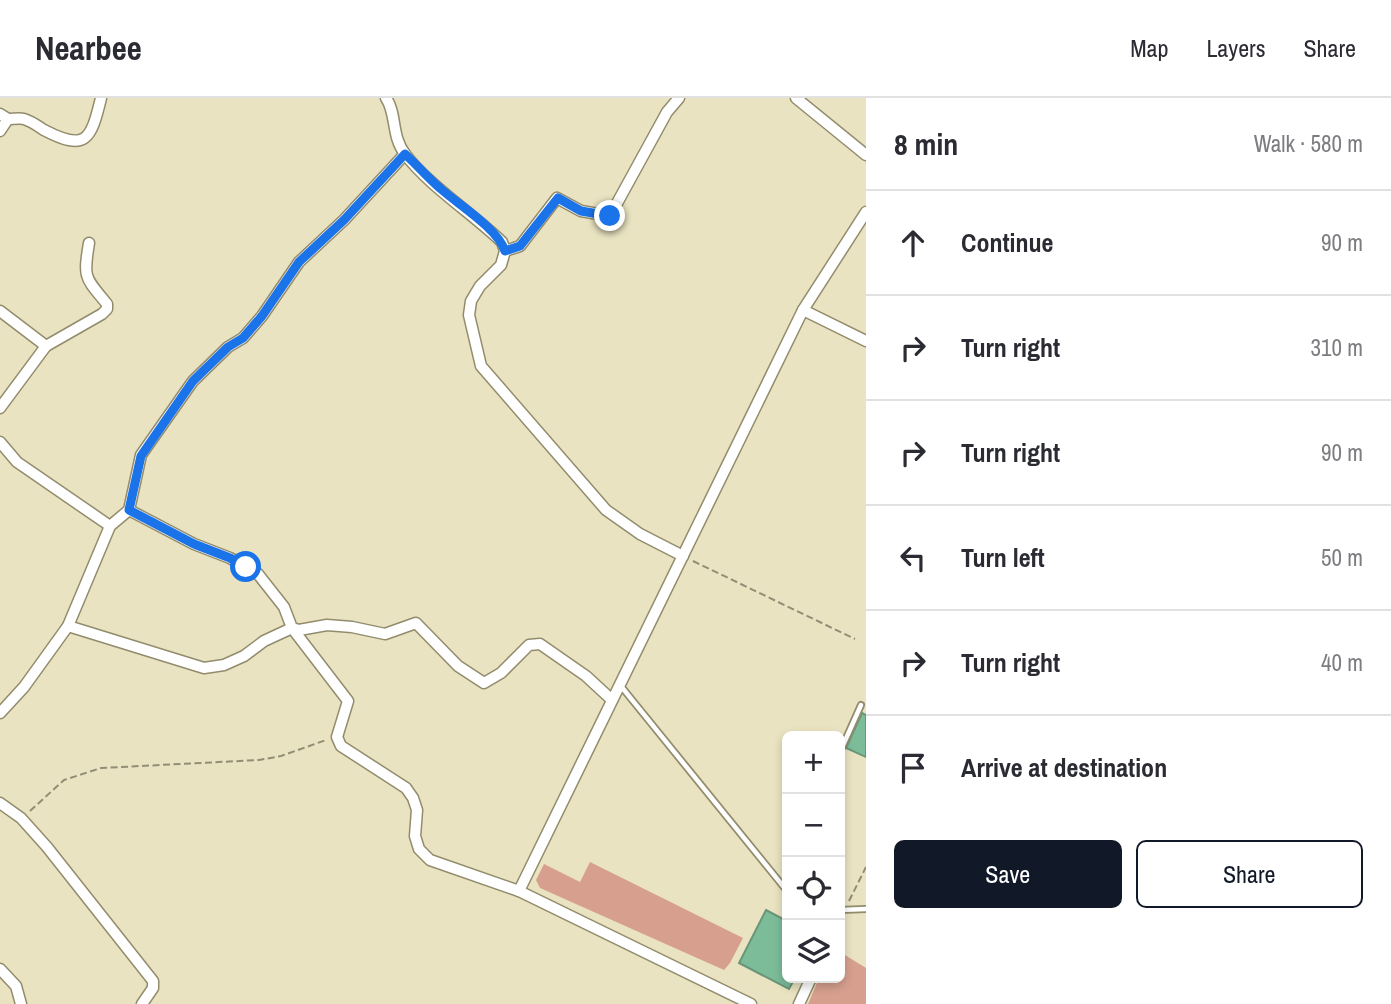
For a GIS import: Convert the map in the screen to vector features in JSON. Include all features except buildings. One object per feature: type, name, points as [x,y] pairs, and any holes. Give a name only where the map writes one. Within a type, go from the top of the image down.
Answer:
[{"type":"street","points":[[0,131],[4,116],[24,119],[65,141],[85,139],[92,130],[101,98]]},
{"type":"street","points":[[386,98],[390,105],[394,133],[405,154],[502,242],[505,251],[501,265],[480,286],[471,300],[469,316],[481,366],[606,510],[640,534],[683,556]]},
{"type":"street","points":[[505,251],[520,246],[558,198],[581,211],[610,216],[667,112],[679,98]]},
{"type":"street","points":[[796,98],[866,155]]},
{"type":"street","points":[[0,713],[24,687],[68,626],[110,526],[129,510],[141,456],[193,381],[228,347],[243,338],[262,316],[299,262],[344,220],[405,154]]},
{"type":"street","points":[[519,891],[803,310],[866,212]]},
{"type":"street","points":[[0,408],[46,346],[107,309],[107,304],[86,278],[89,243]]},
{"type":"street","points":[[803,310],[866,341]]},
{"type":"street","points":[[0,311],[46,346]]},
{"type":"street","points":[[0,442],[17,462],[110,526]]},
{"type":"street","points":[[129,510],[194,544],[230,558],[258,575],[284,607],[292,628],[348,701],[338,737],[341,746],[407,788],[417,810],[415,836],[419,849],[430,860],[519,891],[751,1004]]},
{"type":"street","points":[[68,626],[204,668],[234,661],[264,641],[292,628],[299,630],[327,625],[384,634],[416,623],[458,666],[484,683],[501,673],[529,645],[540,644],[586,676],[612,701]]},
{"type":"street","points":[[0,803],[21,818],[96,906],[153,981],[153,988],[142,1004]]},
{"type":"street","points":[[0,969],[16,986],[21,1004]]},
{"type":"street","points":[[799,1004],[809,983]]},
{"type":"lane","points":[[620,685],[782,884]]},
{"type":"lane","points":[[845,741],[861,705]]},
{"type":"lane","points":[[845,911],[866,909]]},
{"type":"path","points":[[683,556],[855,639]]},
{"type":"path","points":[[21,818],[64,780],[102,768],[259,760],[281,756],[310,744],[338,737]]},
{"type":"path","points":[[845,906],[866,867]]},
{"type":"shaded area","points":[[862,713],[866,715],[866,757],[846,748]]},
{"type":"shaded area","points":[[590,862],[743,938],[730,963],[724,970],[540,888],[536,880],[544,864],[580,882]]},
{"type":"shaded area","points":[[766,910],[782,918],[782,983],[792,983],[789,989],[739,963]]},
{"type":"shaded area","points":[[845,955],[866,968],[866,1004],[808,1004],[817,983],[845,983]]},
{"type":"route","points":[[246,567],[129,510],[141,456],[193,381],[228,347],[243,338],[262,316],[299,262],[344,220],[405,154],[502,242],[505,251],[520,246],[558,198],[581,211],[610,216]]}]
